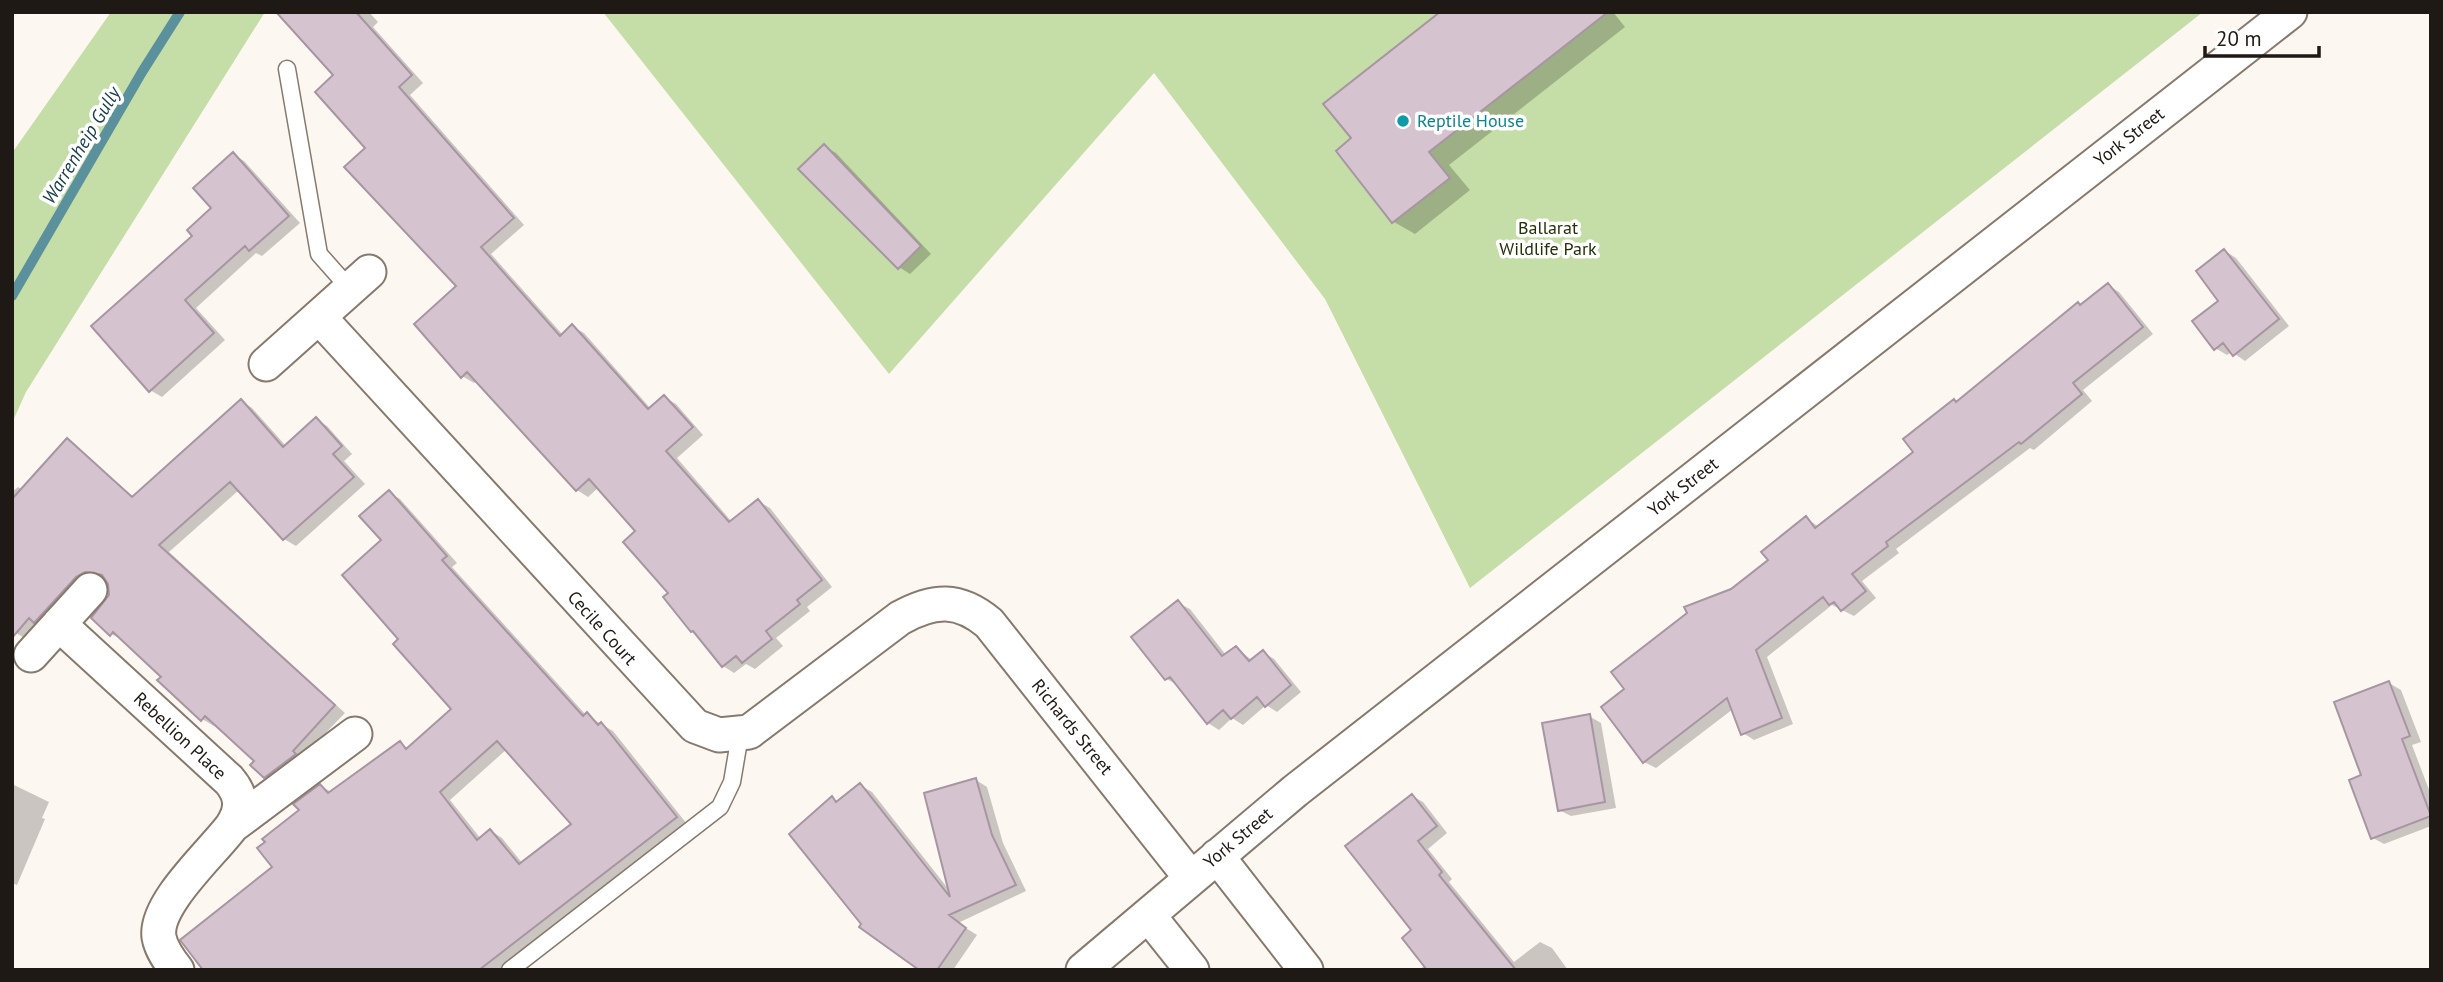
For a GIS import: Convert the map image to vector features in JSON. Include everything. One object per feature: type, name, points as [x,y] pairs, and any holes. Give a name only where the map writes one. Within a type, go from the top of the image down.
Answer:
[{"type":"street","name":"York Street","points":[[1083,970],[1327,766],[2290,12]]},
{"type":"street","points":[[266,364],[359,281]]},
{"type":"street","name":"Cecile Court","points":[[319,317],[683,717],[712,734],[740,735]]},
{"type":"street","points":[[31,655],[90,590]]},
{"type":"street","name":"Richards Street","points":[[740,735],[767,722],[891,623],[935,603],[950,602],[968,608],[989,624],[1191,878]]},
{"type":"street","name":"Rebellion Place","points":[[59,624],[235,787],[240,802],[232,826]]},
{"type":"street","points":[[177,970],[159,938],[161,919],[172,899],[232,826],[355,734]]},
{"type":"street","points":[[1217,856],[1306,970]]},
{"type":"street","points":[[1149,916],[1192,970]]},
{"type":"lane","points":[[287,69],[320,254],[359,281]]},
{"type":"lane","points":[[510,970],[720,807],[732,782],[740,735]]},
{"type":"green space","points":[[111,12],[265,12],[26,392],[12,423],[12,153]]},
{"type":"green space","name":"Ballarat Wildlife Park","points":[[603,12],[2203,12],[1470,588],[1325,299],[1154,73],[889,374]]},
{"type":"building","points":[[276,12],[356,12],[412,75],[399,87],[514,218],[481,247],[560,336],[572,324],[648,409],[664,395],[693,427],[666,451],[729,522],[758,499],[822,580],[797,600],[800,604],[766,631],[772,639],[742,663],[736,656],[722,667],[693,631],[691,632],[663,597],[668,593],[623,542],[635,531],[589,479],[576,491],[467,372],[461,378],[414,324],[456,286],[344,167],[365,148],[315,92],[333,75]]},
{"type":"building","name":"Reptile House","points":[[1440,12],[1608,12],[1429,152],[1450,178],[1392,223],[1336,151],[1351,138],[1323,104]]},
{"type":"building","points":[[824,144],[921,246],[898,269],[798,169]]},
{"type":"building","points":[[233,152],[289,216],[249,251],[245,246],[185,300],[214,333],[149,392],[91,326],[192,236],[187,230],[211,208],[193,188]]},
{"type":"building","points":[[2224,249],[2279,319],[2233,356],[2223,343],[2214,350],[2192,321],[2218,301],[2196,271]]},
{"type":"building","points":[[2108,283],[2143,327],[2073,383],[2082,394],[2021,444],[2019,442],[1886,542],[1888,546],[1852,574],[1866,591],[1841,611],[1834,602],[1829,605],[1823,597],[1756,650],[1782,718],[1741,735],[1727,698],[1643,763],[1601,707],[1624,689],[1611,672],[1687,613],[1684,607],[1731,589],[1768,560],[1761,552],[1806,516],[1815,528],[1913,452],[1903,439],[1954,399],[1956,402],[2078,302],[2080,305]]},
{"type":"building","points":[[241,399],[283,447],[316,417],[342,446],[333,454],[354,477],[283,540],[230,482],[159,545],[335,705],[293,751],[296,754],[264,778],[250,765],[254,761],[205,716],[201,721],[157,680],[161,677],[113,632],[110,636],[91,618],[109,595],[108,584],[102,575],[85,572],[76,577],[34,623],[29,618],[12,638],[12,499],[67,438],[132,497]]},
{"type":"building","points":[[389,490],[447,556],[442,560],[583,716],[587,712],[598,725],[601,722],[677,817],[479,970],[203,970],[180,940],[272,867],[257,848],[265,842],[262,839],[299,810],[293,804],[320,784],[328,793],[400,741],[406,749],[451,709],[393,644],[398,639],[342,575],[381,540],[359,516]],"holes":[[[497,741],[571,824],[519,864],[490,829],[477,840],[440,792]]]},
{"type":"building","points":[[1178,600],[1222,656],[1236,646],[1249,661],[1263,650],[1291,685],[1265,707],[1257,697],[1231,719],[1223,710],[1207,724],[1170,677],[1165,680],[1131,637]]},
{"type":"building","points":[[2389,681],[2410,736],[2402,739],[2431,816],[2371,839],[2349,780],[2361,775],[2334,702]]},
{"type":"building","points":[[1590,714],[1605,802],[1558,811],[1542,723]]},
{"type":"building","points":[[976,778],[992,835],[1016,885],[949,915],[966,928],[937,970],[919,970],[859,927],[861,924],[789,834],[832,796],[836,802],[860,783],[950,897],[924,793]]},
{"type":"building","points":[[1412,794],[1437,826],[1418,841],[1442,872],[1439,875],[1516,970],[1427,970],[1402,938],[1411,930],[1345,846]]},
{"type":"waterway","name":"Warrenheip Gully","points":[[12,296],[142,72],[180,12]]},
{"type":"place","name":"Reptile House","points":[[1403,121]]}]
